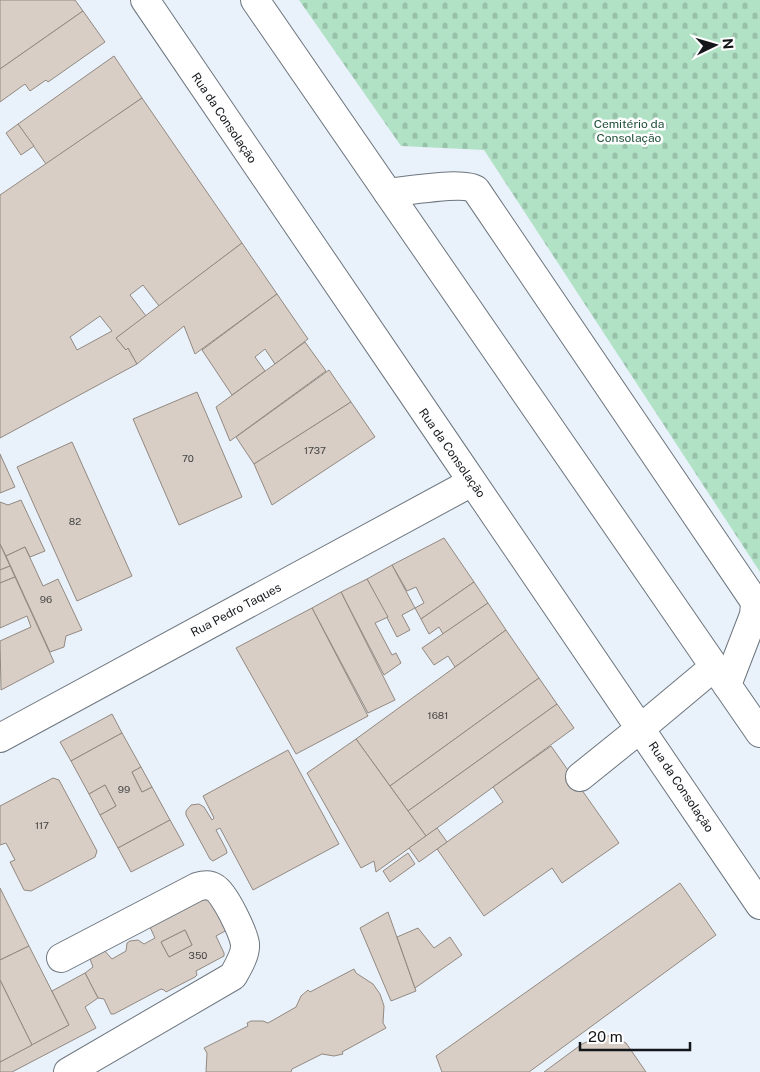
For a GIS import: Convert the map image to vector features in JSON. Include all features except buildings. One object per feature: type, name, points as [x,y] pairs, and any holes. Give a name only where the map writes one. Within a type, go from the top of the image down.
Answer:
[{"type":"main road","name":"Rua da Consolação","points":[[145,0],[760,905]]},
{"type":"main road","points":[[255,0],[760,733]]},
{"type":"main road","points":[[388,193],[460,186],[472,187],[476,190],[755,604],[754,615],[720,676],[641,728],[580,777]]},
{"type":"main road","name":"Rua Pedro Taques","points":[[0,738],[472,482]]},
{"type":"main road","points":[[61,958],[197,887],[208,885],[217,889],[235,918],[245,945],[241,961],[233,976],[68,1072]]},
{"type":"green space","name":"Cemitério da Consolação","points":[[299,0],[760,0],[760,572],[484,150],[401,146]]}]
